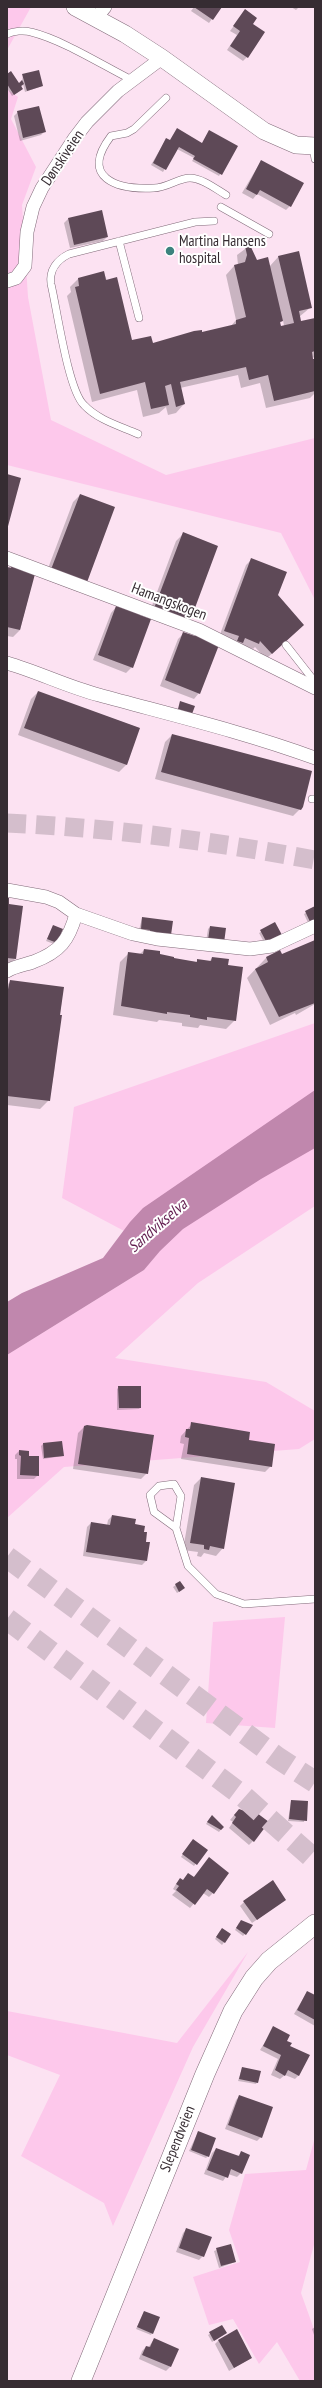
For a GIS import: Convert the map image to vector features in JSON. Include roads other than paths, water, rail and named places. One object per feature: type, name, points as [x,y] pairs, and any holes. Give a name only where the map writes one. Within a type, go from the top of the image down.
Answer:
[{"type":"main road","name":"Slependveien","points":[[81,2381],[205,2074],[233,2011],[254,1978],[269,1961],[315,1924]]},
{"type":"street","points":[[75,7],[101,13],[264,131],[314,151]]},
{"type":"street","name":"Dønskiveien","points":[[7,281],[16,278],[25,266],[27,232],[30,216],[42,188],[87,122],[132,80],[162,58]]},
{"type":"street","name":"Hamangskogen","points":[[7,558],[199,630],[315,688]]},
{"type":"street","points":[[7,663],[98,695],[170,713],[274,743],[315,758]]},
{"type":"street","points":[[7,890],[46,897],[59,902],[76,914],[133,934],[157,939],[250,949],[272,946],[315,926]]},
{"type":"street","points":[[7,971],[34,962],[61,948],[68,937],[76,914]]},
{"type":"lane","points":[[7,34],[31,32],[55,41],[132,80]]},
{"type":"lane","points":[[166,98],[134,129],[127,133],[110,136],[98,157],[98,165],[101,173],[109,182],[120,186],[155,188],[190,178],[200,180],[226,195]]},
{"type":"lane","points":[[221,207],[269,234]]},
{"type":"lane","points":[[138,434],[97,416],[82,404],[68,371],[50,278],[54,267],[63,257],[119,241],[196,222],[214,221]]},
{"type":"lane","points":[[119,241],[139,318]]},
{"type":"lane","points":[[286,645],[315,682]]},
{"type":"lane","points":[[176,1528],[154,1512],[150,1495],[159,1486],[174,1484],[181,1496],[176,1528],[188,1566],[216,1594],[244,1604],[315,1599]]},
{"type":"water","name":"Sandvikselva","points":[[315,1090],[315,1148],[261,1179],[183,1229],[160,1251],[144,1270],[7,1355],[7,1302],[22,1293],[103,1258],[130,1222],[143,1208]]},
{"type":"tunnel","points":[[7,823],[85,828],[162,836],[315,860]]},
{"type":"tunnel","points":[[7,1557],[278,1758],[315,1782]]},
{"type":"tunnel","points":[[7,1619],[243,1796],[315,1860]]},
{"type":"place","name":"Martina Hansens hospital","points":[[170,251]]}]
